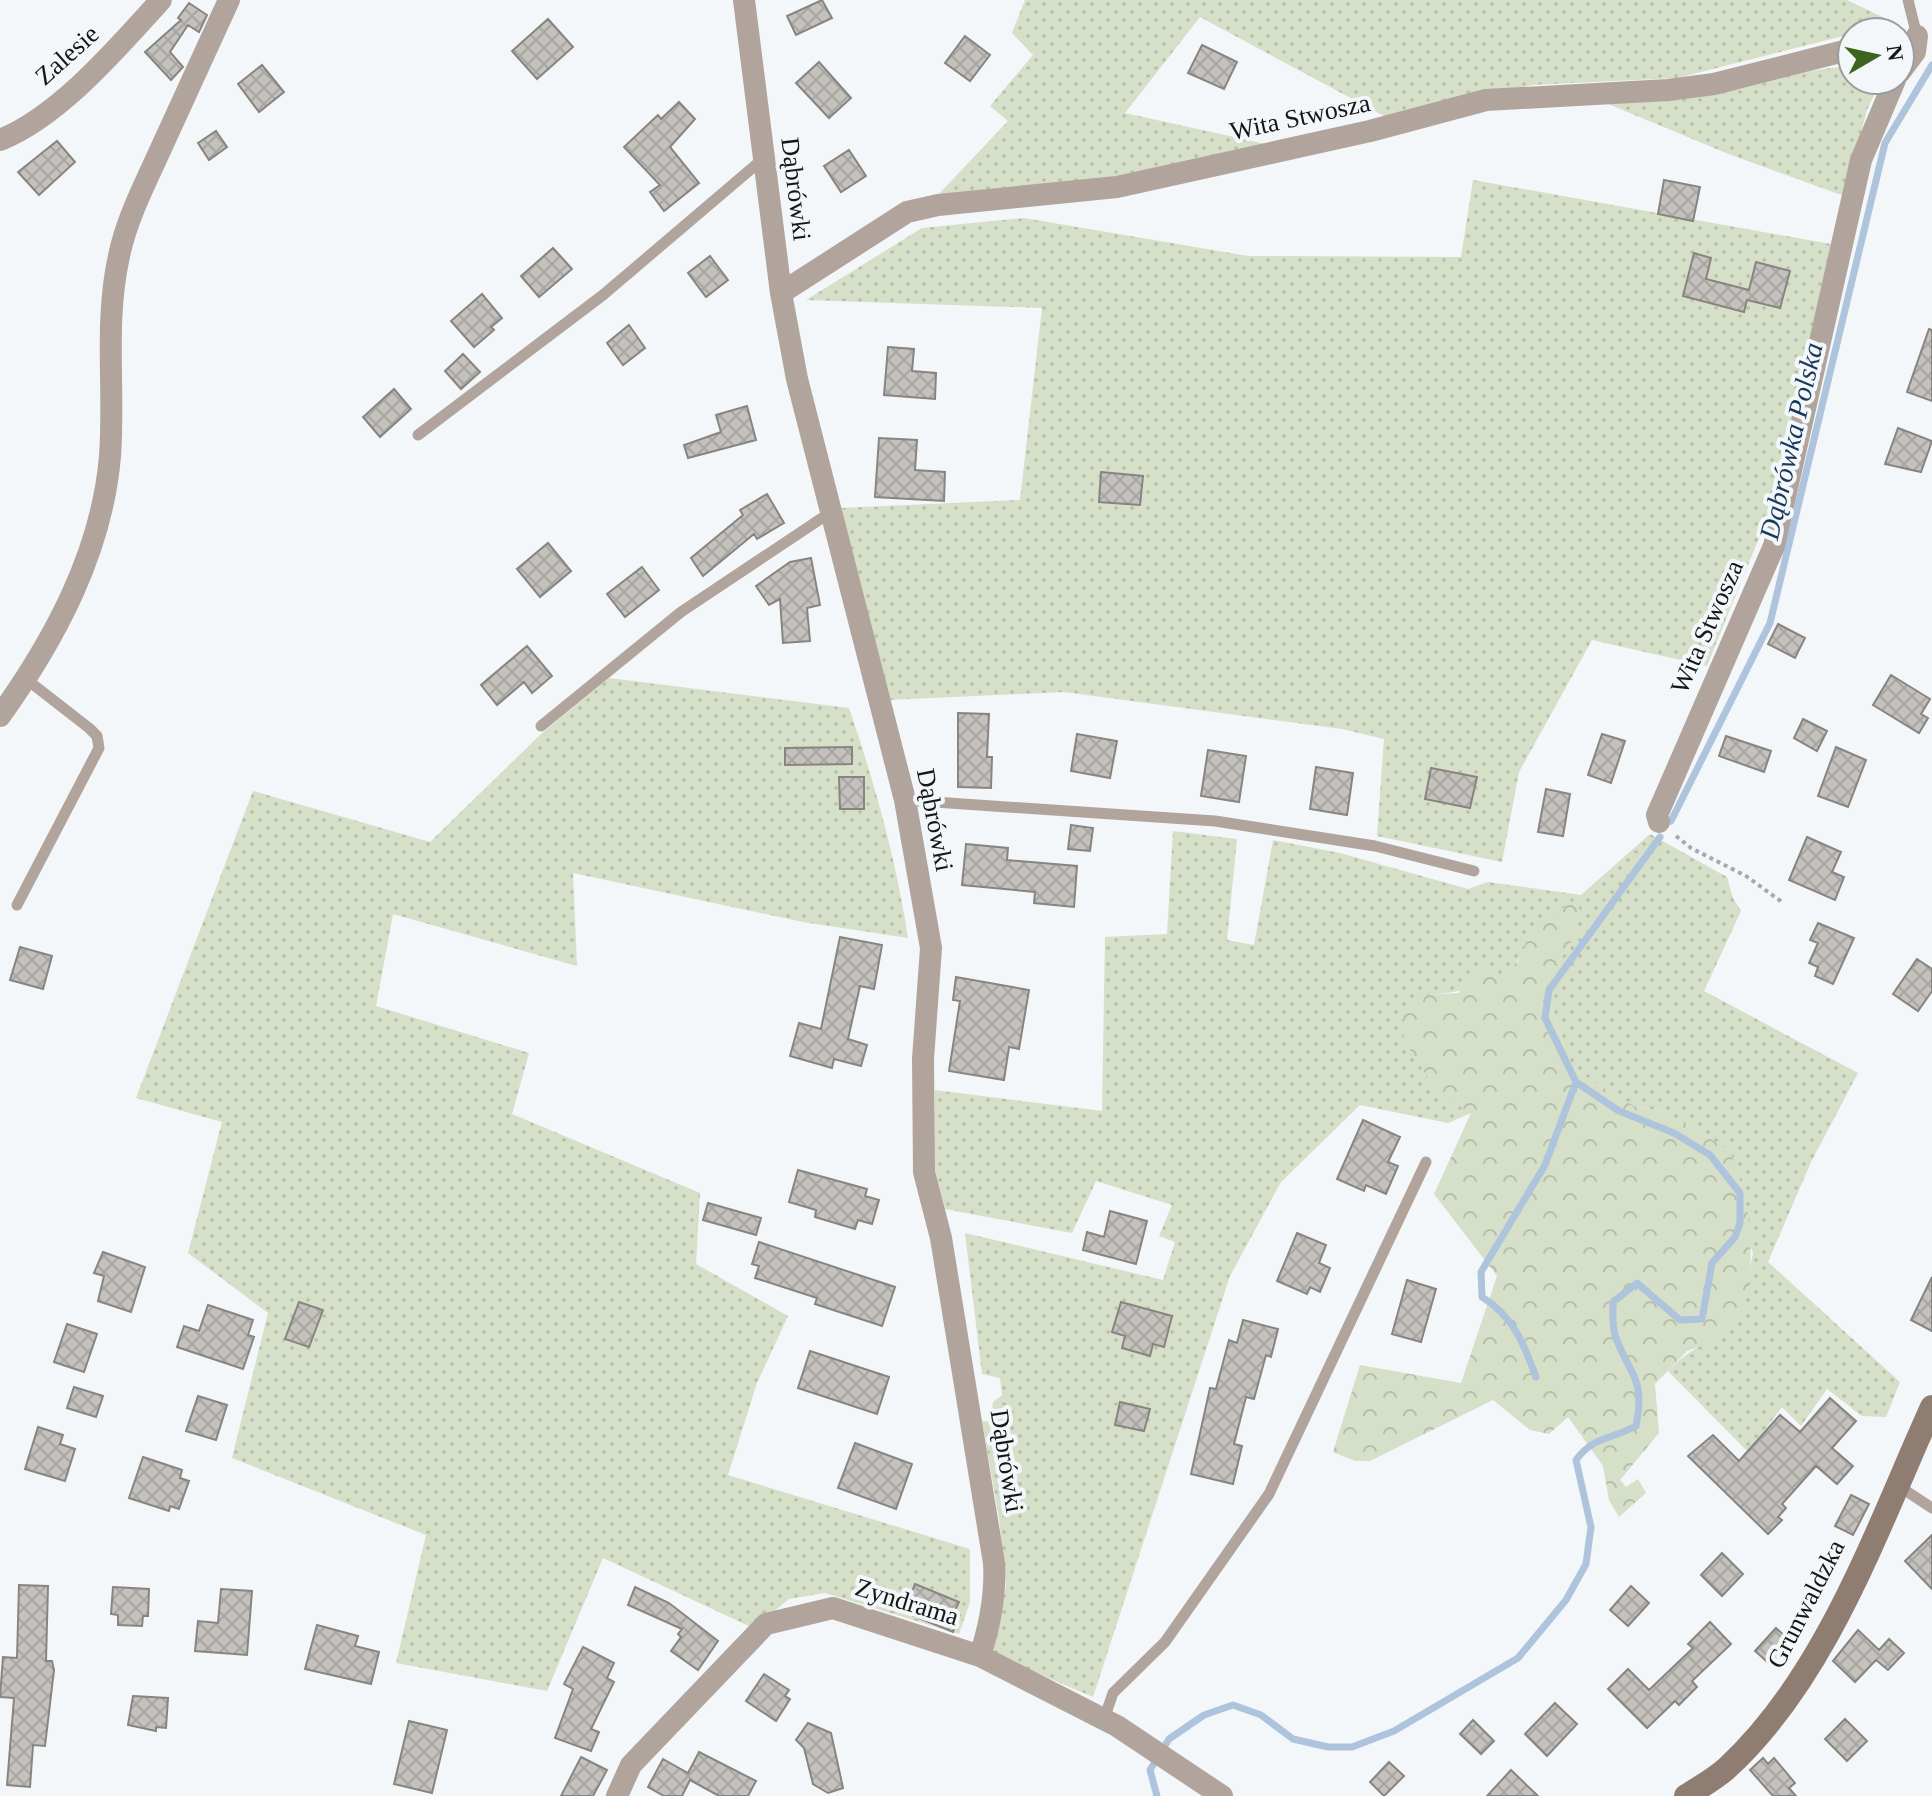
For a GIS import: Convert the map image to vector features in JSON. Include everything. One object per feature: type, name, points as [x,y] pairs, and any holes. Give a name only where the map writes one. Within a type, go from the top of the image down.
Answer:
[{"type":"street","name":"Zalesie","points":[[0,140],[33,121],[98,67],[161,0]]},
{"type":"street","points":[[0,716],[26,679],[83,570],[105,498],[110,455],[112,287],[123,239],[229,0]]},
{"type":"street","name":"Dąbrówki","points":[[744,0],[781,293],[797,379],[905,800],[931,948],[922,1104],[924,1172],[941,1238],[994,1563],[996,1585],[990,1623],[980,1656]]},
{"type":"street","name":"Wita Stwosza","points":[[781,293],[907,212],[938,205],[1117,187],[1370,131],[1486,100],[1668,90],[1714,84],[1836,53]]},
{"type":"street","name":"Wita Stwosza","points":[[1659,822],[1657,815],[1774,546],[1861,160],[1888,96]]},
{"type":"street","name":"Grunwaldzka","points":[[1686,1796],[1725,1770],[1766,1727],[1798,1684],[1841,1604],[1932,1407]]},
{"type":"street","name":"Zyndrama","points":[[617,1796],[631,1765],[766,1624],[833,1608],[980,1656],[1104,1719],[1222,1796]]},
{"type":"lane","points":[[418,435],[603,295],[764,158]]},
{"type":"lane","points":[[541,726],[681,612],[814,527],[831,512]]},
{"type":"lane","points":[[17,905],[99,748],[97,736],[89,728],[26,679]]},
{"type":"lane","points":[[905,800],[1215,821],[1375,846],[1474,871]]},
{"type":"lane","points":[[1104,1719],[1113,1693],[1165,1642],[1269,1494],[1426,1162]]},
{"type":"lane","points":[[1896,1484],[1932,1508]]},
{"type":"path","points":[[1659,822],[1691,848],[1746,876],[1782,902]]},
{"type":"green space","points":[[1025,0],[1847,0],[1880,16],[1836,16],[1836,38],[1677,78],[1532,85],[1386,117],[1200,17],[1125,113],[1266,144],[1149,174],[936,197],[1008,121],[990,106],[1033,55],[1012,33]]},
{"type":"green space","points":[[1836,67],[1836,96],[1874,96],[1844,196],[1731,155],[1601,101]]},
{"type":"green space","points":[[1473,180],[1831,244],[1783,479],[1707,666],[1592,640],[1519,772],[1502,862],[1377,836],[1384,739],[1342,729],[1064,692],[889,700],[841,508],[1020,500],[1042,308],[806,300],[922,228],[1024,218],[1248,256],[1461,257]]},
{"type":"green space","points":[[609,678],[849,708],[884,822],[908,938],[803,922],[573,873],[577,966],[393,914],[376,1006],[529,1053],[512,1114],[700,1193],[696,1264],[788,1316],[757,1383],[728,1475],[970,1549],[970,1602],[959,1634],[825,1593],[789,1599],[753,1628],[603,1558],[547,1691],[396,1663],[426,1535],[232,1458],[268,1313],[188,1253],[222,1122],[136,1098],[253,791],[430,842],[541,734]]},
{"type":"green space","points":[[1173,831],[1237,839],[1227,940],[1254,945],[1273,840],[1340,853],[1468,889],[1488,882],[1581,895],[1650,834],[1727,877],[1733,898],[1741,911],[1704,991],[1858,1073],[1811,1162],[1768,1262],[1900,1382],[1886,1417],[1862,1416],[1827,1389],[1801,1426],[1782,1407],[1748,1452],[1668,1371],[1738,1322],[1753,1253],[1714,1141],[1663,1112],[1634,1106],[1571,1068],[1544,985],[1575,936],[1530,933],[1518,959],[1497,977],[1463,990],[1427,995],[1471,1113],[1448,1123],[1360,1105],[1281,1182],[1230,1276],[1093,1697],[993,1654],[1006,1585],[999,1518],[982,1421],[991,1422],[993,1402],[1002,1395],[1000,1378],[982,1374],[965,1233],[1163,1280],[1175,1242],[1159,1236],[1172,1205],[1096,1181],[1072,1233],[945,1209],[934,1165],[935,1090],[1102,1111],[1105,937],[1167,934]]},
{"type":"green space","points":[[1581,895],[1575,936],[1544,985],[1571,1068],[1634,1106],[1663,1112],[1730,1150],[1744,1195],[1750,1236],[1748,1279],[1737,1325],[1708,1344],[1687,1351],[1655,1384],[1659,1433],[1620,1480],[1626,1487],[1638,1479],[1646,1493],[1619,1517],[1609,1500],[1603,1466],[1568,1417],[1549,1434],[1530,1430],[1493,1400],[1370,1461],[1355,1461],[1333,1452],[1360,1365],[1461,1383],[1497,1276],[1434,1194],[1471,1113],[1439,1095],[1404,1040],[1404,1009],[1427,995],[1459,993],[1474,964],[1499,975],[1518,961],[1530,933]]},
{"type":"building","points":[[822,0],[832,18],[796,35],[787,16]]},
{"type":"building","points":[[189,3],[207,15],[199,32],[188,25],[170,52],[183,67],[171,80],[145,52],[181,20],[178,18]]},
{"type":"building","points":[[548,19],[573,47],[537,79],[512,51]]},
{"type":"building","points":[[965,36],[990,55],[970,81],[945,63]]},
{"type":"building","points":[[1202,45],[1237,62],[1224,89],[1188,73]]},
{"type":"building","points":[[819,62],[851,98],[829,118],[796,83]]},
{"type":"building","points":[[262,65],[284,92],[259,112],[238,84]]},
{"type":"building","points":[[679,102],[695,119],[670,147],[699,183],[664,211],[650,192],[660,185],[624,147],[658,115],[661,119]]},
{"type":"building","points":[[216,131],[227,147],[209,160],[198,143]]},
{"type":"building","points":[[57,141],[75,162],[39,195],[18,172]]},
{"type":"building","points":[[849,150],[866,176],[841,192],[824,166]]},
{"type":"building","points":[[1664,180],[1700,187],[1693,221],[1658,214]]},
{"type":"building","points":[[553,248],[572,269],[539,297],[521,276]]},
{"type":"building","points":[[1694,253],[1711,258],[1706,279],[1749,290],[1756,262],[1790,271],[1780,308],[1747,300],[1744,312],[1683,296]]},
{"type":"building","points":[[710,256],[728,280],[706,297],[688,273]]},
{"type":"building","points":[[482,294],[502,318],[491,327],[494,330],[474,347],[451,321]]},
{"type":"building","points":[[629,325],[645,348],[623,365],[607,343]]},
{"type":"building","points":[[1929,329],[1932,330],[1932,401],[1907,392]]},
{"type":"building","points":[[888,347],[914,349],[912,371],[936,373],[935,399],[884,395]]},
{"type":"building","points":[[463,354],[480,372],[461,389],[445,371]]},
{"type":"building","points":[[394,389],[411,409],[380,437],[363,417]]},
{"type":"building","points":[[747,406],[756,440],[688,458],[684,445],[721,432],[716,415]]},
{"type":"building","points":[[1898,428],[1932,441],[1921,472],[1885,464]]},
{"type":"building","points":[[879,438],[917,440],[915,470],[945,472],[944,501],[875,497]]},
{"type":"building","points":[[1101,472],[1143,476],[1140,505],[1099,502]]},
{"type":"building","points":[[767,494],[784,523],[757,539],[754,534],[703,576],[691,558],[743,515],[740,510]]},
{"type":"building","points":[[548,543],[571,571],[540,597],[517,569]]},
{"type":"building","points":[[811,558],[820,605],[807,608],[810,641],[783,643],[780,599],[769,605],[756,586],[790,562]]},
{"type":"building","points":[[642,567],[659,590],[625,617],[607,594]]},
{"type":"building","points":[[1778,624],[1805,638],[1795,658],[1768,644]]},
{"type":"building","points":[[527,646],[552,676],[532,693],[524,682],[497,705],[481,685]]},
{"type":"building","points":[[1891,675],[1930,699],[1921,714],[1928,718],[1919,733],[1873,705]]},
{"type":"building","points":[[958,713],[989,714],[987,757],[992,757],[991,788],[958,787]]},
{"type":"building","points":[[1803,719],[1827,731],[1817,751],[1794,738]]},
{"type":"building","points":[[1077,734],[1117,741],[1110,778],[1071,771]]},
{"type":"building","points":[[1602,734],[1625,741],[1611,783],[1588,775]]},
{"type":"building","points":[[1726,736],[1771,751],[1764,772],[1719,756]]},
{"type":"building","points":[[852,747],[852,764],[785,765],[785,748]]},
{"type":"building","points":[[1836,747],[1866,760],[1848,807],[1818,796]]},
{"type":"building","points":[[1208,750],[1246,756],[1239,802],[1201,796]]},
{"type":"building","points":[[1316,767],[1353,773],[1347,815],[1310,809]]},
{"type":"building","points":[[1431,768],[1477,777],[1470,808],[1425,799]]},
{"type":"building","points":[[839,777],[864,777],[864,809],[840,809]]},
{"type":"building","points":[[1546,789],[1570,794],[1563,836],[1538,832]]},
{"type":"building","points":[[1071,825],[1093,828],[1090,851],[1068,849]]},
{"type":"building","points":[[1807,837],[1841,852],[1832,872],[1844,877],[1835,900],[1789,880]]},
{"type":"building","points":[[966,844],[1008,848],[1007,860],[1077,866],[1074,907],[1034,903],[1035,892],[962,885]]},
{"type":"building","points":[[1818,923],[1854,938],[1833,984],[1815,976],[1818,967],[1809,963],[1818,943],[1810,940]]},
{"type":"building","points":[[840,937],[882,945],[874,989],[860,986],[848,1039],[867,1045],[861,1066],[834,1059],[832,1068],[790,1056],[799,1023],[821,1029]]},
{"type":"building","points":[[20,947],[52,956],[43,989],[10,980]]},
{"type":"building","points":[[1917,959],[1932,969],[1932,991],[1918,1011],[1893,994]]},
{"type":"building","points":[[956,977],[1029,990],[1019,1049],[1009,1047],[1004,1080],[949,1071],[960,1001],[953,1000]]},
{"type":"building","points":[[1363,1120],[1400,1137],[1388,1162],[1398,1166],[1386,1194],[1366,1185],[1364,1191],[1337,1179]]},
{"type":"building","points":[[798,1170],[867,1189],[865,1196],[879,1200],[872,1224],[858,1220],[855,1229],[815,1217],[816,1210],[789,1202]]},
{"type":"building","points":[[708,1203],[761,1218],[756,1235],[703,1220]]},
{"type":"building","points":[[1110,1211],[1147,1221],[1136,1264],[1083,1250],[1087,1232],[1104,1237]]},
{"type":"building","points":[[1297,1233],[1326,1245],[1319,1263],[1330,1268],[1320,1292],[1310,1287],[1307,1294],[1277,1281]]},
{"type":"building","points":[[759,1242],[895,1287],[882,1326],[815,1304],[817,1298],[755,1278],[759,1266],[752,1264]]},
{"type":"building","points":[[103,1252],[145,1267],[131,1312],[98,1301],[104,1276],[94,1273]]},
{"type":"building","points":[[1932,1277],[1932,1331],[1911,1320]]},
{"type":"building","points":[[1407,1280],[1436,1289],[1421,1342],[1392,1334]]},
{"type":"building","points":[[299,1302],[323,1310],[309,1347],[285,1339]]},
{"type":"building","points":[[1121,1302],[1172,1316],[1164,1347],[1153,1344],[1150,1356],[1122,1348],[1125,1336],[1112,1332]]},
{"type":"building","points":[[208,1305],[253,1320],[248,1335],[254,1337],[243,1369],[177,1347],[184,1326],[199,1331]]},
{"type":"building","points":[[1243,1320],[1278,1329],[1271,1357],[1266,1355],[1254,1399],[1246,1397],[1234,1444],[1242,1446],[1233,1484],[1191,1474],[1210,1388],[1216,1389],[1229,1340],[1237,1343]]},
{"type":"building","points":[[67,1324],[97,1334],[84,1372],[54,1362]]},
{"type":"building","points":[[810,1351],[889,1377],[877,1414],[798,1388]]},
{"type":"building","points":[[74,1387],[103,1396],[96,1417],[67,1408]]},
{"type":"building","points":[[198,1396],[227,1405],[216,1440],[186,1431]]},
{"type":"building","points":[[1830,1398],[1856,1421],[1832,1448],[1853,1466],[1837,1484],[1816,1466],[1782,1504],[1786,1508],[1778,1517],[1782,1520],[1768,1534],[1688,1456],[1713,1435],[1739,1461],[1780,1415],[1800,1432]]},
{"type":"building","points":[[1120,1402],[1150,1409],[1144,1431],[1115,1425]]},
{"type":"building","points":[[38,1427],[63,1435],[60,1444],[75,1449],[65,1481],[25,1469]]},
{"type":"building","points":[[855,1443],[912,1464],[896,1509],[838,1488]]},
{"type":"building","points":[[143,1457],[182,1470],[180,1478],[189,1481],[179,1509],[170,1506],[169,1511],[129,1498]]},
{"type":"building","points":[[1851,1495],[1869,1504],[1853,1535],[1835,1526]]},
{"type":"building","points":[[1932,1535],[1932,1589],[1905,1561]]},
{"type":"building","points":[[1722,1553],[1743,1574],[1722,1596],[1701,1575]]},
{"type":"building","points":[[915,1584],[959,1602],[954,1612],[960,1615],[953,1632],[904,1612]]},
{"type":"building","points":[[19,1585],[48,1586],[46,1661],[52,1661],[54,1670],[45,1746],[33,1745],[30,1787],[7,1785],[14,1698],[0,1697],[3,1657],[17,1658]]},
{"type":"building","points":[[1631,1586],[1649,1603],[1628,1626],[1610,1610]]},
{"type":"building","points":[[113,1587],[149,1589],[148,1616],[143,1616],[142,1626],[118,1625],[118,1615],[111,1614]]},
{"type":"building","points":[[635,1587],[669,1603],[718,1641],[698,1670],[671,1651],[681,1637],[678,1634],[682,1629],[628,1605]]},
{"type":"building","points":[[221,1589],[252,1591],[247,1655],[195,1651],[198,1621],[218,1623]]},
{"type":"building","points":[[1710,1622],[1731,1644],[1692,1681],[1697,1687],[1679,1705],[1675,1701],[1647,1728],[1608,1689],[1628,1669],[1649,1690],[1693,1648],[1688,1644]]},
{"type":"building","points":[[317,1625],[358,1636],[355,1646],[379,1652],[371,1684],[305,1669]]},
{"type":"building","points":[[1776,1628],[1794,1644],[1773,1667],[1755,1651]]},
{"type":"building","points":[[1858,1630],[1879,1650],[1889,1639],[1904,1653],[1888,1670],[1876,1660],[1855,1682],[1833,1661]]},
{"type":"building","points":[[583,1647],[614,1663],[607,1678],[614,1682],[591,1729],[599,1732],[591,1751],[555,1738],[573,1689],[564,1684]]},
{"type":"building","points":[[764,1674],[789,1690],[785,1696],[790,1699],[776,1721],[746,1701]]},
{"type":"building","points":[[133,1696],[168,1698],[166,1728],[156,1727],[156,1731],[128,1725]]},
{"type":"building","points":[[1555,1703],[1577,1724],[1547,1756],[1525,1734]]},
{"type":"building","points":[[1845,1719],[1867,1741],[1847,1761],[1825,1739]]},
{"type":"building","points":[[1473,1720],[1494,1741],[1481,1754],[1460,1734]]},
{"type":"building","points":[[409,1721],[447,1730],[432,1793],[394,1784]]},
{"type":"building","points":[[808,1723],[831,1733],[843,1788],[828,1793],[813,1784],[804,1748],[796,1740]]},
{"type":"building","points":[[699,1752],[756,1781],[748,1796],[719,1796],[690,1780],[682,1796],[664,1796],[648,1787],[663,1759],[688,1773]]},
{"type":"building","points":[[581,1757],[607,1770],[593,1796],[561,1796]]},
{"type":"building","points":[[1763,1758],[1768,1764],[1774,1758],[1795,1783],[1789,1788],[1796,1796],[1773,1796],[1750,1770]]},
{"type":"building","points":[[1389,1762],[1404,1776],[1384,1796],[1370,1782]]},
{"type":"building","points":[[1511,1770],[1538,1796],[1487,1796]]},
{"type":"waterway","name":"Dąbrówka Polska","points":[[1671,821],[1770,623],[1885,143],[1932,65]]},
{"type":"waterway","name":"Dąbrówka Polska","points":[[1157,1796],[1150,1770],[1169,1739],[1204,1715],[1233,1705],[1261,1715],[1293,1739],[1328,1747],[1352,1747],[1394,1731],[1518,1658],[1566,1600],[1586,1564],[1591,1527],[1576,1460],[1596,1442],[1636,1426],[1639,1409],[1637,1386],[1614,1331],[1613,1302],[1637,1283],[1680,1320],[1702,1319],[1712,1263],[1735,1237],[1740,1223],[1740,1193],[1710,1155],[1674,1133],[1619,1111],[1576,1082],[1545,1018],[1549,990],[1660,837]]},
{"type":"waterway","points":[[1536,1377],[1510,1322],[1482,1297],[1481,1272],[1545,1165],[1576,1082]]}]
